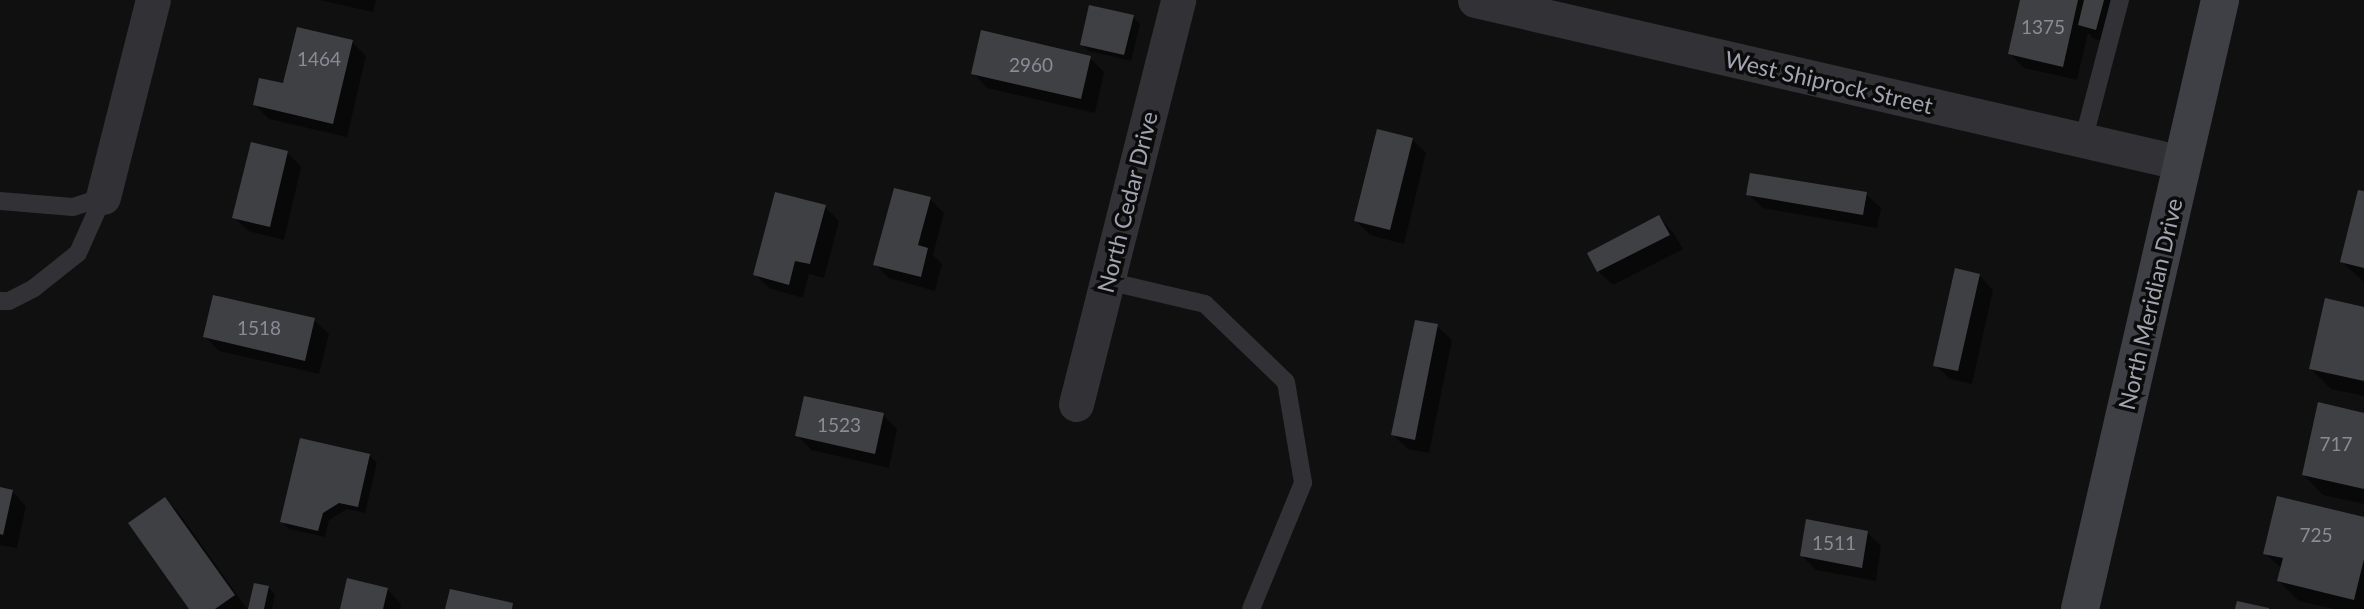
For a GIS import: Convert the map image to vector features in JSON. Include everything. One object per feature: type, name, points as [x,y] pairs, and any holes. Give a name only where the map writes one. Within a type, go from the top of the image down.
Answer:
[{"type":"street","points":[[103,197],[153,0]]},
{"type":"street","name":"North Cedar Drive","points":[[1076,404],[1178,0]]},
{"type":"street","name":"West Shiprock Street","points":[[1475,0],[2182,163]]},
{"type":"street","name":"North Meridian Drive","points":[[2080,609],[2220,0]]},
{"type":"lane","points":[[2083,141],[2120,0]]},
{"type":"lane","points":[[0,201],[73,207],[103,197]]},
{"type":"lane","points":[[0,301],[9,301],[34,288],[78,253],[103,197]]},
{"type":"lane","points":[[1107,281],[1205,304],[1286,382],[1303,483],[1251,609]]},
{"type":"building","points":[[2020,0],[2078,0],[2063,67],[2008,54]]},
{"type":"building","points":[[2084,0],[2104,0],[2096,30],[2078,25]]},
{"type":"building","points":[[1089,5],[1134,15],[1124,55],[1080,45]]},
{"type":"building","points":[[297,27],[353,40],[333,124],[253,105],[259,78],[283,83]]},
{"type":"building","points":[[981,30],[1091,56],[1081,99],[971,74]]},
{"type":"building","points":[[1377,129],[1413,138],[1390,230],[1354,221]]},
{"type":"building","points":[[251,142],[288,151],[270,227],[232,218]]},
{"type":"building","points":[[1750,173],[1867,192],[1863,215],[1746,195]]},
{"type":"building","points":[[894,188],[931,197],[918,245],[928,248],[921,277],[873,265]]},
{"type":"building","points":[[2358,190],[2364,191],[2364,268],[2340,262]]},
{"type":"building","points":[[775,192],[826,205],[810,264],[795,261],[789,285],[753,275]]},
{"type":"building","points":[[1659,215],[1670,235],[1597,272],[1587,253]]},
{"type":"building","points":[[1955,268],[1980,274],[1958,371],[1933,366]]},
{"type":"building","points":[[213,295],[315,318],[305,361],[203,337]]},
{"type":"building","points":[[2325,298],[2364,307],[2364,381],[2309,369]]},
{"type":"building","points":[[1415,320],[1438,324],[1415,440],[1391,435]]},
{"type":"building","points":[[804,396],[884,413],[875,454],[795,436]]},
{"type":"building","points":[[2318,402],[2364,413],[2364,489],[2302,475]]},
{"type":"building","points":[[300,438],[370,454],[358,507],[339,503],[323,513],[318,531],[280,522]]},
{"type":"building","points":[[0,487],[13,490],[3,535],[0,534]]},
{"type":"building","points":[[2277,496],[2364,517],[2364,559],[2354,600],[2277,581],[2283,558],[2263,554]]},
{"type":"building","points":[[165,497],[235,595],[215,609],[189,609],[128,523]]},
{"type":"building","points":[[1806,519],[1868,531],[1862,568],[1800,556]]},
{"type":"building","points":[[347,578],[388,588],[383,609],[340,609]]},
{"type":"building","points":[[254,583],[269,586],[264,609],[248,609]]},
{"type":"building","points":[[450,589],[513,603],[512,609],[445,609]]},
{"type":"building","points":[[2237,601],[2269,608],[2269,609],[2235,609]]}]
